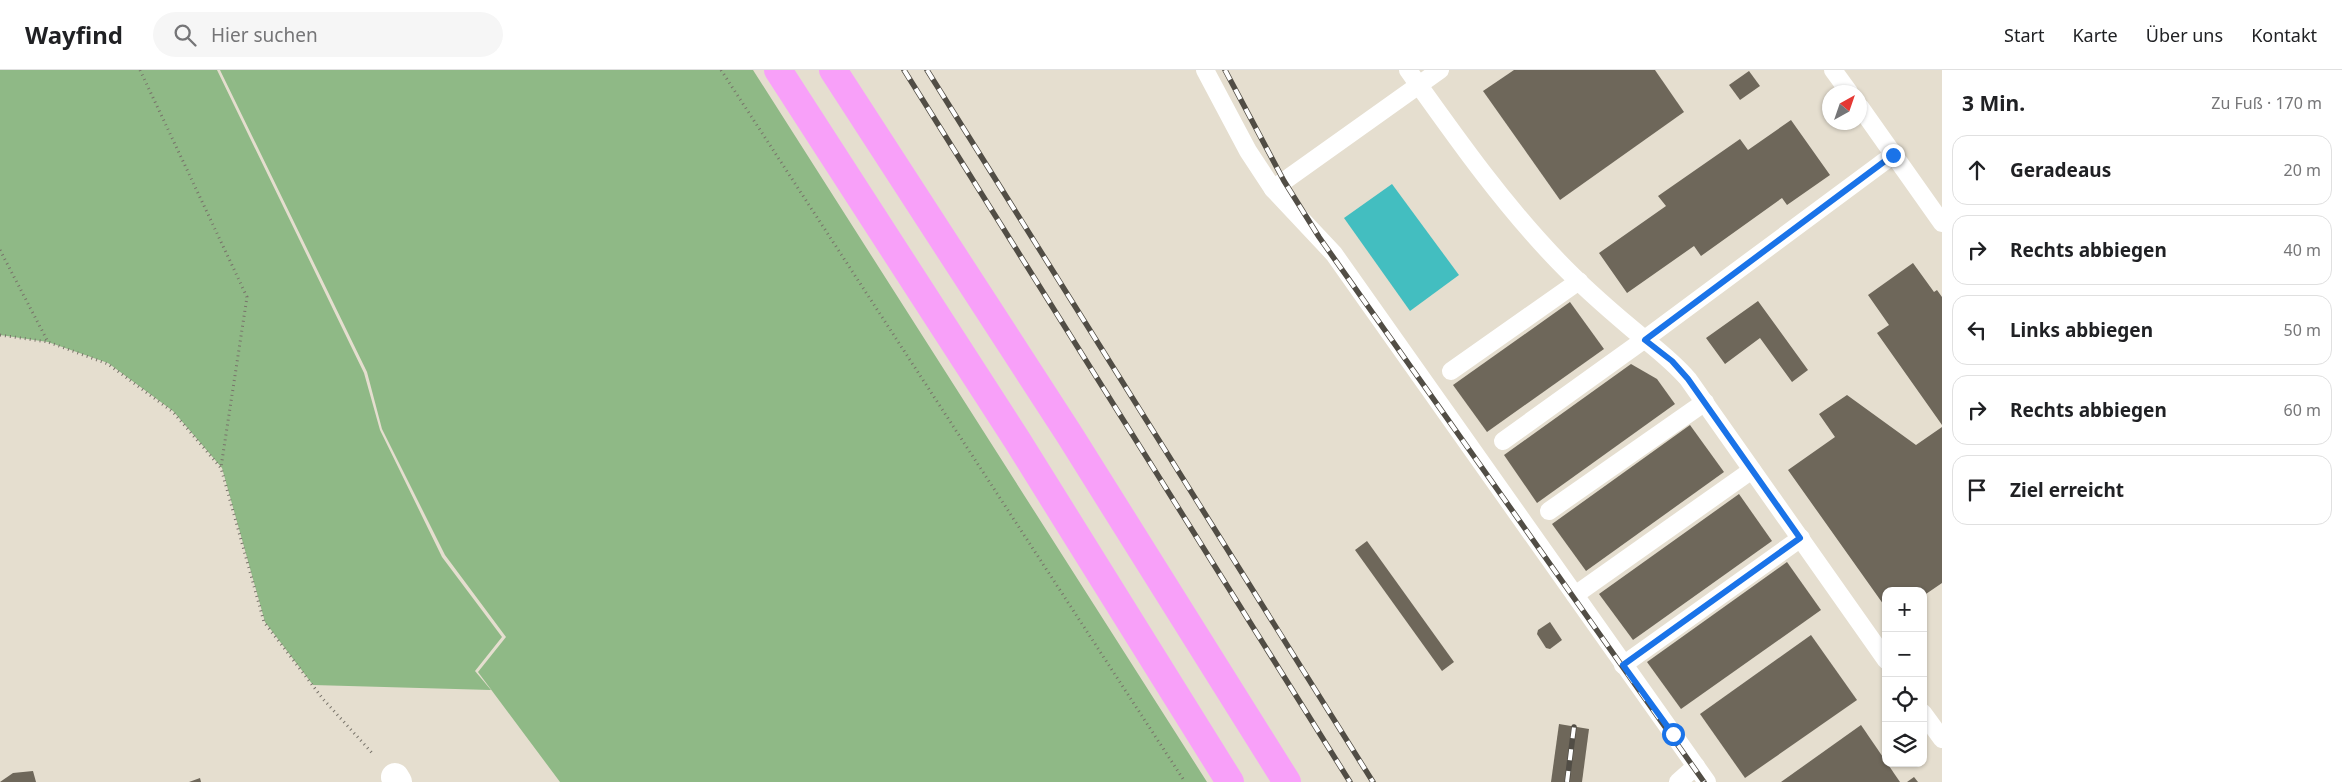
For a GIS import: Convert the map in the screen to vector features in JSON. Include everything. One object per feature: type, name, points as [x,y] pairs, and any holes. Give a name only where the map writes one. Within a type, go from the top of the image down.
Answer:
[{"type":"highway","points":[[778,70],[976,375],[1230,782]]},
{"type":"highway","points":[[833,70],[1069,434],[1287,782]]},
{"type":"lane","points":[[1205,70],[1248,151],[1273,188],[1334,254],[1707,782]]},
{"type":"lane","points":[[1408,70],[1466,152],[1540,241],[1579,281],[1645,340],[1672,361],[1704,402],[1882,654]]},
{"type":"lane","points":[[1273,188],[1440,70]]},
{"type":"lane","points":[[1833,70],[1844,85]]},
{"type":"lane","points":[[1867,118],[1942,223]]},
{"type":"lane","points":[[1503,441],[1645,340],[1893,155]]},
{"type":"lane","points":[[1451,371],[1579,281]]},
{"type":"lane","points":[[1549,511],[1704,402]]},
{"type":"lane","points":[[1575,595],[1752,470]]},
{"type":"lane","points":[[1623,665],[1800,538]]},
{"type":"lane","points":[[1927,718],[1942,739]]},
{"type":"lane","points":[[1678,782],[1696,766]]},
{"type":"path","points":[[140,70],[247,297],[221,468],[264,622],[323,700],[397,780]]},
{"type":"path","points":[[721,70],[1185,782]]},
{"type":"path","points":[[0,250],[48,342]]},
{"type":"path","points":[[0,335],[48,342],[108,364],[173,412],[221,468]]},
{"type":"green space","points":[[0,70],[217,70],[364,373],[380,430],[442,557],[502,637],[475,671],[491,690],[313,685],[265,622],[222,468],[173,411],[108,363],[48,342],[0,335]]},
{"type":"green space","points":[[220,70],[753,70],[1207,782],[560,782],[478,672],[506,637],[445,555],[382,429],[367,372]]},
{"type":"water","points":[[1392,184],[1459,275],[1410,311],[1344,218]]},
{"type":"building","points":[[1514,70],[1655,70],[1684,112],[1560,200],[1483,91]]},
{"type":"building","points":[[1749,71],[1760,86],[1740,100],[1729,85]]},
{"type":"building","points":[[1791,120],[1830,175],[1787,205],[1782,198],[1701,256],[1694,246],[1627,293],[1599,253],[1666,206],[1658,196],[1740,139],[1748,150]]},
{"type":"building","points":[[1913,263],[1934,292],[1937,290],[1942,297],[1942,425],[1877,333],[1889,325],[1868,295]]},
{"type":"building","points":[[1758,301],[1808,370],[1792,382],[1760,338],[1725,364],[1706,338]]},
{"type":"building","points":[[1570,302],[1604,349],[1487,432],[1453,385]]},
{"type":"building","points":[[1631,364],[1657,379],[1675,404],[1537,503],[1504,455]]},
{"type":"building","points":[[1847,395],[1916,445],[1942,427],[1942,583],[1927,593],[1927,587],[1882,587],[1882,602],[1788,470],[1835,437],[1819,414]]},
{"type":"building","points":[[1690,425],[1724,472],[1586,571],[1552,524]]},
{"type":"building","points":[[1739,494],[1772,541],[1633,640],[1599,594]]},
{"type":"building","points":[[1367,541],[1454,662],[1442,671],[1355,550]]},
{"type":"building","points":[[1787,562],[1821,610],[1681,709],[1647,662]]},
{"type":"building","points":[[1550,622],[1562,640],[1550,649],[1546,648],[1537,634],[1538,630]]},
{"type":"building","points":[[1811,635],[1857,700],[1745,778],[1700,714]]},
{"type":"building","points":[[1559,724],[1589,729],[1582,782],[1551,782]]},
{"type":"building","points":[[1861,725],[1882,756],[1882,767],[1890,767],[1900,782],[1781,782]]},
{"type":"building","points":[[33,771],[36,782],[0,782],[13,773]]},
{"type":"building","points":[[1914,777],[1918,782],[1907,782]]},
{"type":"building","points":[[200,778],[201,782],[189,782]]},
{"type":"railway","points":[[904,70],[1350,782]]},
{"type":"railway","points":[[927,70],[1373,782]]},
{"type":"railway","points":[[1225,70],[1284,181],[1319,237],[1704,782]]},
{"type":"railway","points":[[1567,782],[1574,727]]},
{"type":"route","points":[[1673,734],[1623,665],[1800,538],[1688,379],[1672,361],[1645,340],[1893,155]]}]
